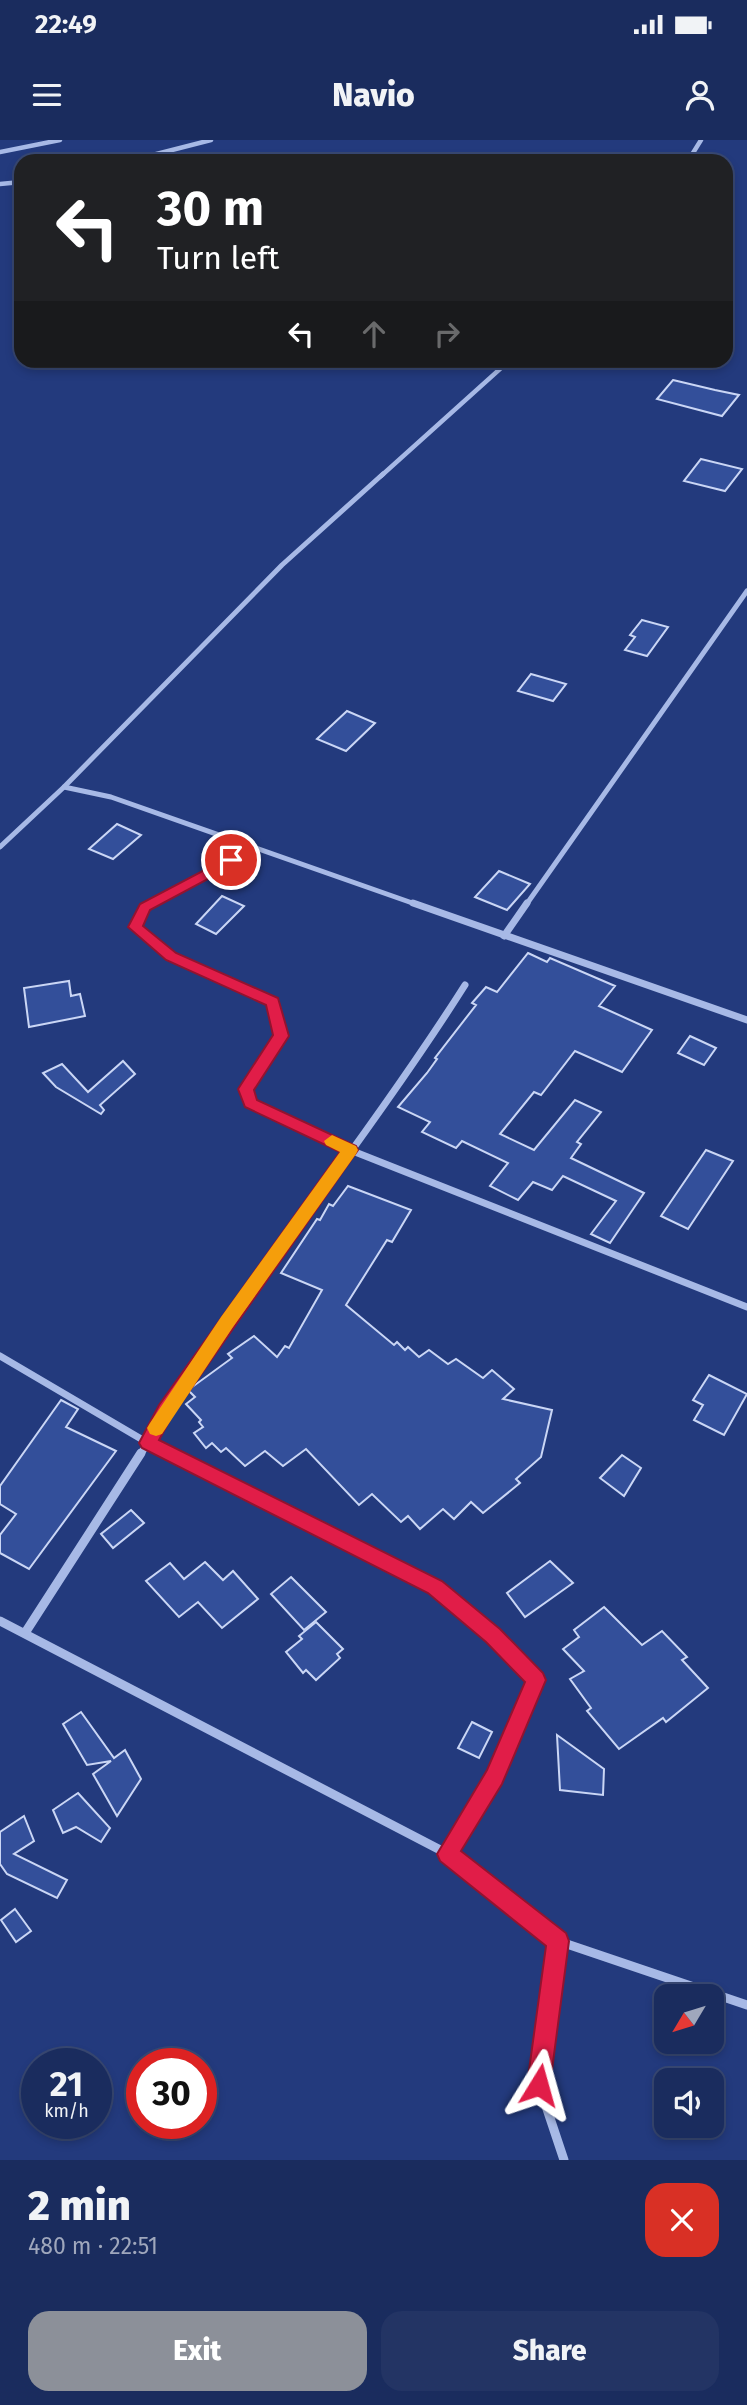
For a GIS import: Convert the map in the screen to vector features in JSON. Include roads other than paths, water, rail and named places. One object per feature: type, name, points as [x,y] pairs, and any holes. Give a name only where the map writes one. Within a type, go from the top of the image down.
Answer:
[{"type":"street","points":[[0,152],[60,140]]},
{"type":"street","points":[[156,154],[211,140]]},
{"type":"street","points":[[0,847],[64,787],[282,565],[501,368]]},
{"type":"street","points":[[504,936],[747,591]]},
{"type":"street","points":[[64,787],[111,796],[253,849],[747,1020]]},
{"type":"street","points":[[253,849],[145,907],[135,927],[171,957],[273,1002],[281,1036],[246,1089],[250,1103],[350,1150],[747,1307]]},
{"type":"street","points":[[24,1633],[148,1443],[173,1399],[350,1150],[428,1046],[465,985]]},
{"type":"street","points":[[0,1356],[148,1443],[435,1587],[493,1635],[536,1680],[495,1777],[448,1854]]},
{"type":"street","points":[[0,1621],[448,1854],[558,1941],[747,2006]]},
{"type":"street","points":[[558,1941],[539,2085],[564,2160]]}]
